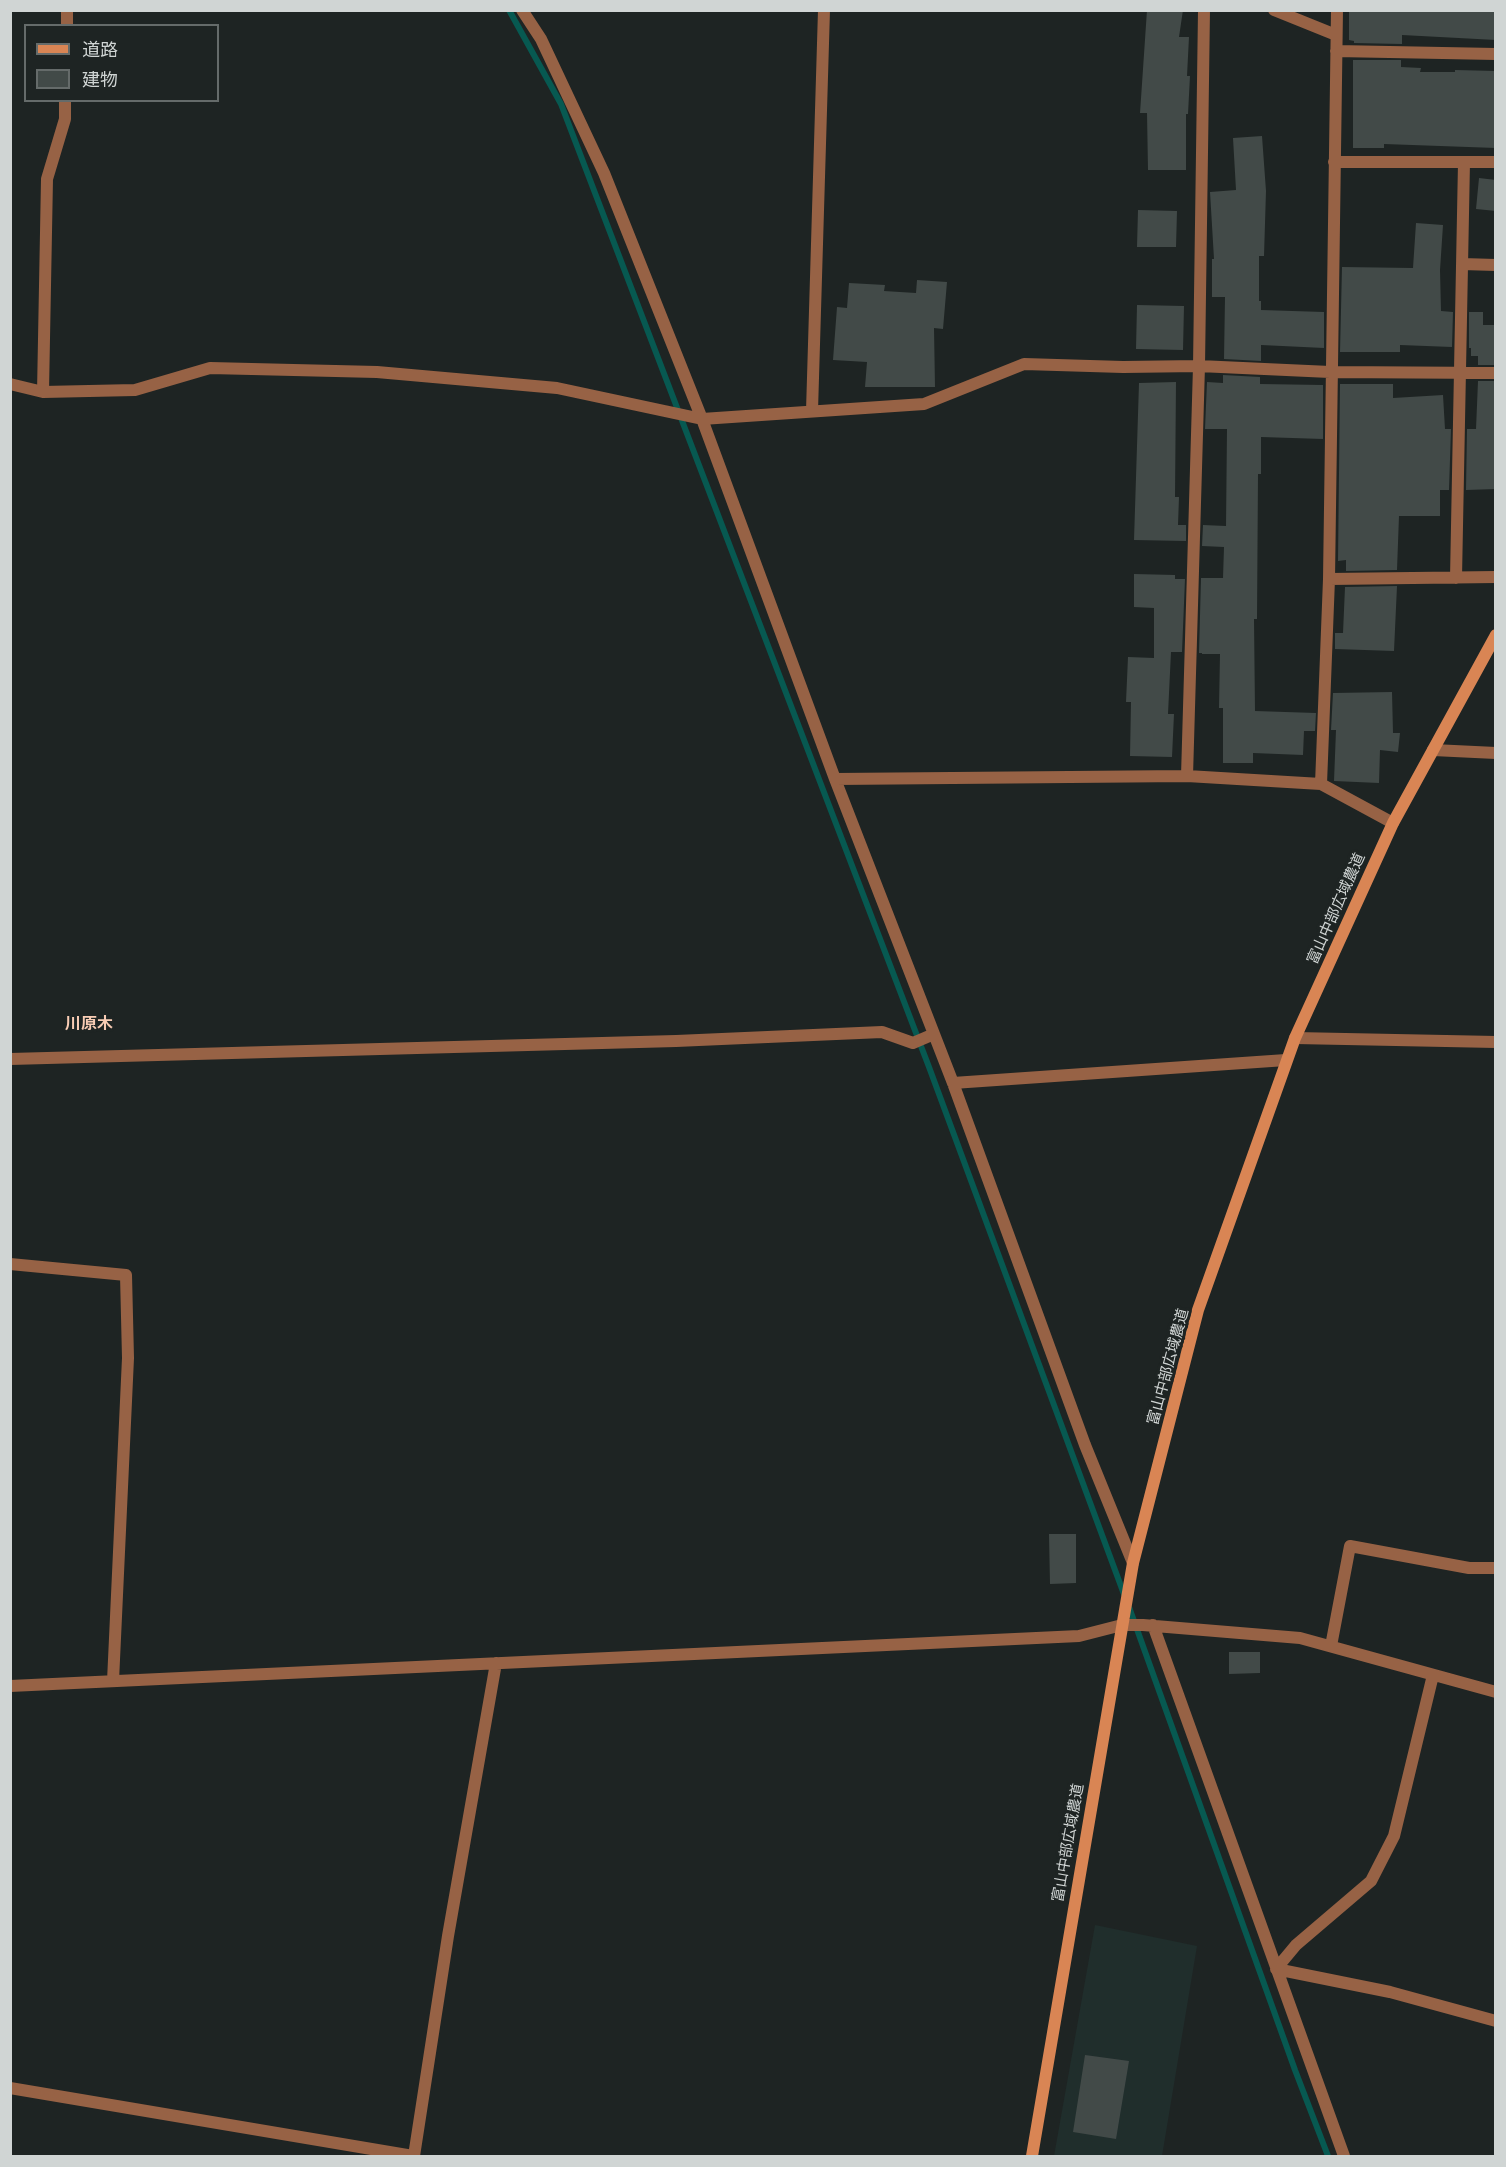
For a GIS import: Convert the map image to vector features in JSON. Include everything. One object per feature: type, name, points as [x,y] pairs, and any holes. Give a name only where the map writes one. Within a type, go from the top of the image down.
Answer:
[{"type":"street","points":[[522,10],[541,39],[604,173],[702,419],[835,779],[934,1034],[1085,1445],[1133,1563]]},
{"type":"street","points":[[812,411],[824,10]]},
{"type":"street","points":[[1187,776],[1199,366],[1204,10]]},
{"type":"street","points":[[1275,10],[1336,35]]},
{"type":"street","points":[[1321,784],[1329,579],[1336,10]]},
{"type":"street","points":[[1336,51],[1496,54]]},
{"type":"street","points":[[44,392],[47,179],[65,119],[65,102]]},
{"type":"street","points":[[1334,162],[1496,162]]},
{"type":"street","points":[[1456,578],[1464,162]]},
{"type":"street","points":[[1462,264],[1496,265]]},
{"type":"street","points":[[10,384],[44,392],[135,390],[210,368],[377,372],[557,388],[702,419],[924,404],[1024,364],[1123,367],[1199,366],[1330,372],[1496,373]]},
{"type":"street","points":[[1329,579],[1496,577]]},
{"type":"street","name":"富山中部広域農道","points":[[1032,2157],[1133,1563],[1198,1310],[1295,1038],[1393,823],[1496,635]]},
{"type":"street","points":[[1433,750],[1496,753]]},
{"type":"street","points":[[835,779],[1187,776],[1321,784],[1393,823]]},
{"type":"street","points":[[10,1059],[676,1041],[882,1032],[913,1043],[934,1034]]},
{"type":"street","points":[[1295,1038],[1496,1042]]},
{"type":"street","points":[[952,1083],[1286,1060]]},
{"type":"street","points":[[10,1264],[126,1275],[128,1358],[112,1681]]},
{"type":"street","points":[[1331,1646],[1350,1546],[1469,1568],[1496,1568]]},
{"type":"street","points":[[10,1686],[1079,1636],[1122,1625],[1153,1625],[1300,1638],[1496,1692]]},
{"type":"street","points":[[1153,1625],[1344,2157]]},
{"type":"street","points":[[10,2088],[413,2157],[448,1936],[496,1663]]},
{"type":"street","points":[[1276,1969],[1296,1945],[1371,1881],[1394,1836],[1433,1675]]},
{"type":"street","points":[[1276,1969],[1390,1992],[1496,2021]]},
{"type":"shaded area","points":[[1095,1925],[1197,1946],[1162,2156],[1054,2156]]},
{"type":"building","points":[[1147,10],[1183,10],[1179,37],[1189,37],[1187,76],[1190,76],[1188,114],[1186,114],[1186,170],[1148,170],[1147,113],[1140,113]]},
{"type":"building","points":[[1349,10],[1496,10],[1496,40],[1402,35],[1402,44],[1354,43],[1349,40]]},
{"type":"building","points":[[1353,60],[1401,60],[1401,67],[1421,68],[1420,72],[1496,71],[1496,148],[1384,144],[1384,148],[1353,148]]},
{"type":"building","points":[[1262,136],[1266,191],[1264,256],[1259,256],[1261,310],[1324,312],[1324,348],[1261,345],[1261,361],[1224,359],[1225,297],[1212,297],[1212,259],[1214,259],[1210,192],[1236,190],[1233,138]]},
{"type":"building","points":[[1479,178],[1496,180],[1496,211],[1476,209]]},
{"type":"building","points":[[1138,210],[1177,211],[1176,247],[1137,247]]},
{"type":"building","points":[[1416,223],[1443,225],[1440,270],[1441,311],[1453,312],[1452,347],[1400,345],[1400,352],[1340,352],[1342,267],[1413,268]]},
{"type":"building","points":[[917,280],[947,282],[943,329],[934,328],[935,387],[865,387],[867,362],[833,360],[837,307],[847,308],[849,283],[885,285],[884,291],[916,293]]},
{"type":"building","points":[[1137,305],[1184,306],[1183,350],[1136,349]]},
{"type":"building","points":[[1469,312],[1483,312],[1483,325],[1496,325],[1496,365],[1478,365],[1478,356],[1471,356]]},
{"type":"building","points":[[1223,375],[1260,377],[1260,384],[1323,385],[1323,439],[1261,437],[1261,474],[1258,474],[1257,619],[1254,619],[1255,711],[1316,713],[1315,731],[1304,731],[1303,755],[1253,753],[1253,763],[1223,763],[1223,708],[1219,708],[1220,654],[1199,653],[1201,578],[1223,578],[1224,547],[1202,546],[1203,525],[1226,526],[1227,429],[1205,429],[1207,382],[1223,383]]},
{"type":"building","points":[[1478,381],[1496,381],[1496,489],[1466,490],[1467,429],[1476,429]]},
{"type":"building","points":[[1176,382],[1175,497],[1179,497],[1178,525],[1186,525],[1186,541],[1134,540],[1139,383]]},
{"type":"building","points":[[1340,384],[1393,384],[1393,398],[1443,395],[1445,429],[1451,429],[1449,490],[1440,490],[1440,516],[1399,516],[1397,570],[1346,571],[1346,560],[1338,561]]},
{"type":"building","points":[[1134,574],[1175,575],[1175,579],[1185,579],[1182,652],[1171,652],[1168,714],[1174,714],[1172,757],[1130,756],[1131,702],[1126,702],[1128,657],[1154,658],[1154,608],[1134,607]]},
{"type":"building","points":[[1397,586],[1394,651],[1335,649],[1335,633],[1343,633],[1345,587]]},
{"type":"building","points":[[1392,692],[1393,733],[1400,733],[1398,752],[1380,750],[1379,783],[1334,781],[1336,730],[1331,730],[1333,693]]},
{"type":"building","points":[[1049,1534],[1076,1534],[1076,1583],[1050,1584]]},
{"type":"building","points":[[1229,1652],[1260,1652],[1260,1673],[1229,1674]]},
{"type":"building","points":[[1085,2055],[1129,2061],[1116,2139],[1073,2132]]},
{"type":"waterway","points":[[509,10],[561,104],[929,1067],[1125,1597]]},
{"type":"waterway","points":[[1129,1607],[1328,2156]]},
{"type":"district","name":"川原木","points":[[89,1025]]}]
